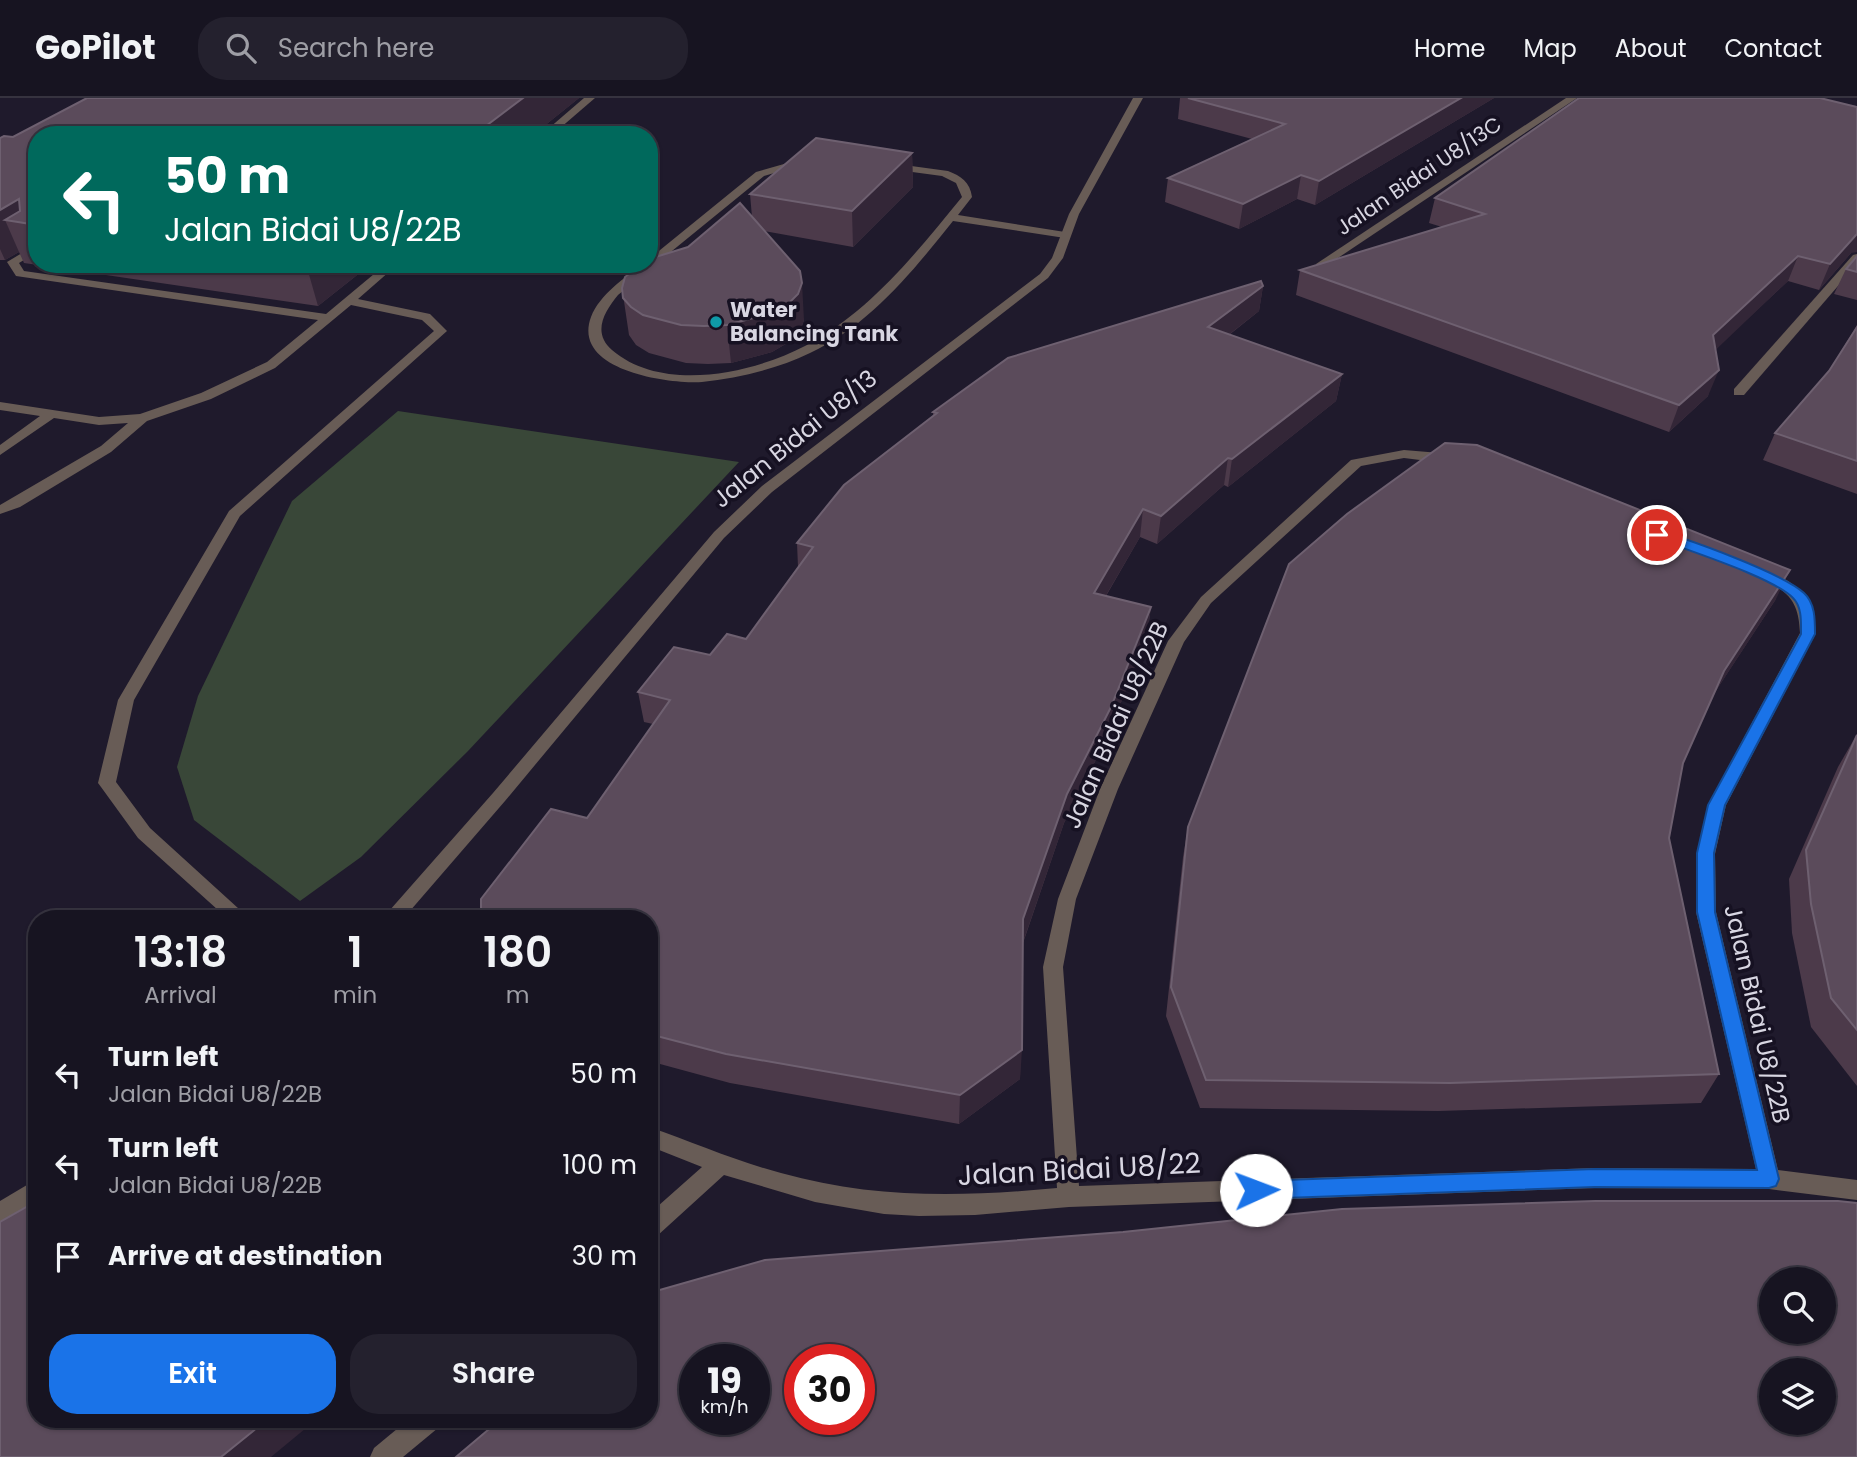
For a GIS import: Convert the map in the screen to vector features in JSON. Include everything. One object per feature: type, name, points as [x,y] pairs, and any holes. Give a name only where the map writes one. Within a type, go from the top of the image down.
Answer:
[{"type":"street","points":[[557,126],[590,98]]},
{"type":"street","name":"Jalan Bidai U8/13","points":[[399,910],[499,797],[719,535],[767,489],[1044,276],[1057,258],[1065,235],[1138,98]]},
{"type":"street","name":"Jalan Bidai U8/13C","points":[[1322,264],[1572,98]]},
{"type":"street","points":[[638,273],[599,310],[594,326],[598,342],[610,357],[628,368],[662,377],[740,374],[807,350],[875,305],[967,197],[967,188],[959,179],[944,173],[874,162],[806,160],[760,174],[658,257]]},
{"type":"street","points":[[951,217],[1065,235]]},
{"type":"street","points":[[28,253],[13,262],[20,274],[328,318]]},
{"type":"street","points":[[1739,392],[1857,257]]},
{"type":"street","points":[[0,406],[99,421],[142,418],[206,396],[271,365],[382,273]]},
{"type":"street","points":[[231,910],[144,832],[107,783],[126,700],[234,514],[441,331],[426,317],[349,301]]},
{"type":"street","points":[[0,451],[51,414]]},
{"type":"street","points":[[0,510],[15,504],[106,449],[142,418]]},
{"type":"street","name":"Jalan Bidai U8/22B","points":[[1069,1197],[1053,967],[1067,899],[1109,789],[1176,641],[1206,600],[1356,463],[1379,455],[1403,453],[1464,463]]},
{"type":"street","name":"Jalan Bidai U8/22B","points":[[1747,568],[1778,581],[1800,596],[1808,614],[1808,634],[1717,805],[1706,853],[1706,912],[1769,1179]]},
{"type":"street","name":"Jalan Bidai U8/22","points":[[658,1140],[719,1166],[836,1197],[917,1206],[982,1205],[1069,1197],[1595,1178],[1769,1179],[1857,1190]]},
{"type":"street","points":[[658,1221],[719,1166]]},
{"type":"street","points":[[0,1213],[28,1195]]},
{"type":"street","points":[[383,1457],[418,1428]]},
{"type":"green space","points":[[398,411],[739,462],[468,751],[361,857],[300,901],[194,820],[177,767],[198,696],[292,501]]},
{"type":"building","points":[[87,98],[523,98],[486,126],[34,126]]},
{"type":"building","points":[[1188,98],[1461,98],[1319,181],[1301,175],[1243,204],[1168,178],[1285,124]]},
{"type":"building","points":[[1579,98],[1820,98],[1857,107],[1857,234],[1830,264],[1798,256],[1713,335],[1719,370],[1679,405],[1300,270],[1485,214],[1435,198]]},
{"type":"building","points":[[28,129],[28,224],[5,220],[20,211],[19,199],[0,210],[0,138],[13,137]]},
{"type":"building","points":[[816,138],[912,153],[852,211],[750,194]]},
{"type":"building","points":[[740,203],[800,271],[802,283],[798,294],[787,305],[769,314],[727,325],[681,325],[643,315],[631,307],[623,298],[625,277],[630,273],[658,273],[658,256],[688,247]]},
{"type":"building","points":[[1857,256],[1857,272],[1846,269]]},
{"type":"building","points":[[1261,281],[1263,286],[1208,327],[1342,374],[1232,459],[1228,458],[1161,516],[1143,509],[1094,593],[1151,607],[1111,707],[1067,794],[1023,919],[1022,1050],[960,1095],[726,1054],[658,1036],[658,910],[481,910],[481,899],[551,809],[587,818],[670,700],[638,692],[674,647],[710,655],[727,634],[746,639],[813,547],[797,543],[844,485],[937,413],[933,412],[1008,358]]},
{"type":"building","points":[[1857,327],[1857,461],[1775,433],[1829,371]]},
{"type":"building","points":[[1445,443],[1477,445],[1790,570],[1724,671],[1683,763],[1669,838],[1719,1074],[1450,1083],[1206,1080],[1171,987],[1188,827],[1289,564],[1347,514]]},
{"type":"building","points":[[1857,735],[1857,1030],[1831,998],[1811,904],[1806,850]]},
{"type":"building","points":[[1595,1201],[1857,1203],[1857,1457],[456,1457],[490,1428],[658,1428],[658,1290],[765,1260],[1123,1232],[1342,1209]]},
{"type":"building","points":[[28,1206],[28,1428],[257,1428],[221,1457],[0,1457],[0,1222]]},
{"type":"place","name":"Water Balancing Tank","points":[[716,322]]},
{"type":"route","points":[[1256,1190],[1595,1178],[1769,1179],[1706,912],[1706,853],[1717,805],[1808,634],[1808,614],[1800,596],[1778,581],[1657,535]]}]
